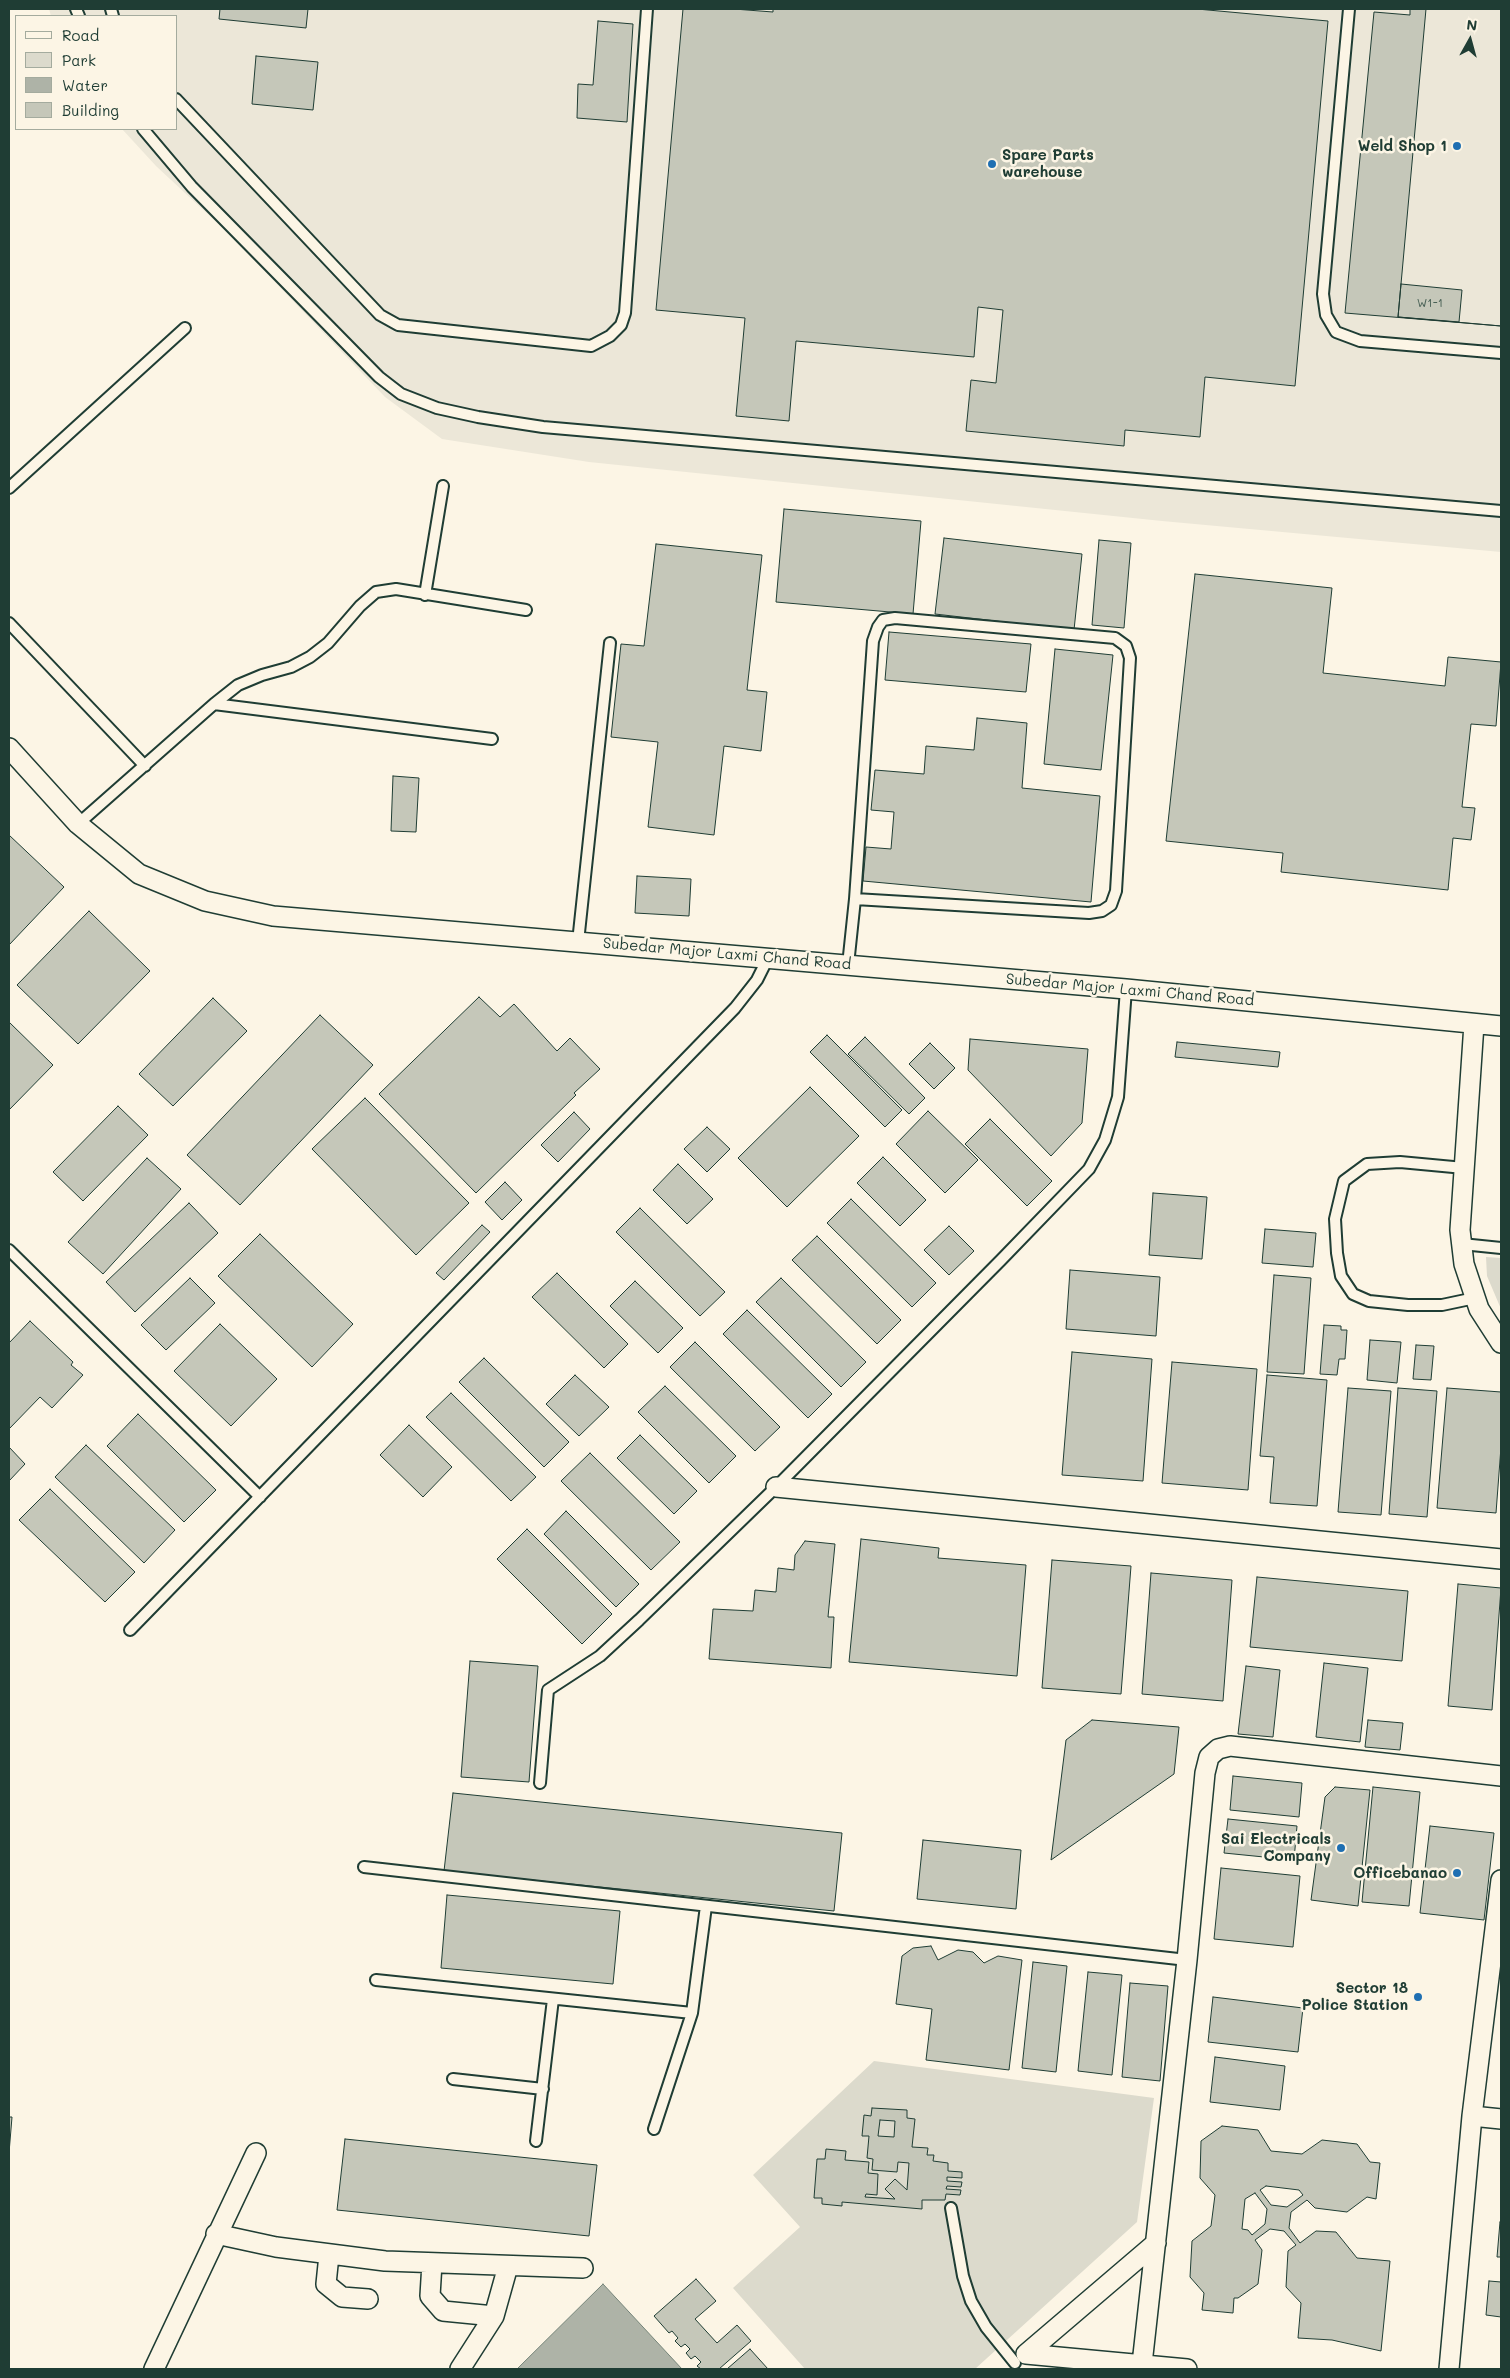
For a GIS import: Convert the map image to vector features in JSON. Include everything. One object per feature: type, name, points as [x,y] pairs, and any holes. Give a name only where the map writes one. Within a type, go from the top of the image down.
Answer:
[{"type":"street","name":"Subedar Major Laxmi Chand Road","points":[[9,748],[78,824],[139,874],[205,901],[273,916],[1126,989],[1501,1026]]},
{"type":"street","points":[[1474,1024],[1460,1230],[1464,1264],[1475,1298],[1479,1309],[1501,1343]]},
{"type":"street","points":[[776,1487],[1501,1559]]},
{"type":"street","points":[[1142,2364],[1187,1960],[1205,1772],[1209,1757],[1218,1749],[1230,1746],[1501,1776]]},
{"type":"street","points":[[1449,2369],[1472,2116],[1501,1880]]},
{"type":"street","points":[[1472,2116],[1501,2119]]},
{"type":"street","points":[[154,2369],[216,2234],[256,2154]]},
{"type":"street","points":[[216,2234],[276,2247],[385,2262],[583,2268]]},
{"type":"street","points":[[1016,2362],[1156,2243]]},
{"type":"street","points":[[329,2255],[326,2284],[342,2297],[368,2299]]},
{"type":"street","points":[[432,2263],[430,2296],[442,2311],[494,2316]]},
{"type":"street","points":[[460,2369],[494,2316],[508,2266]]},
{"type":"street","points":[[1016,2362],[1142,2364],[1188,2369]]},
{"type":"lane","points":[[178,101],[380,315],[398,325],[591,346],[610,336],[621,325],[625,313],[647,9]]},
{"type":"lane","points":[[1349,9],[1323,294],[1326,315],[1336,332],[1360,341],[1501,354]]},
{"type":"lane","points":[[144,130],[192,187],[380,377],[400,394],[437,408],[478,417],[543,427],[1501,511]]},
{"type":"lane","points":[[9,488],[185,328]]},
{"type":"lane","points":[[425,594],[444,486]]},
{"type":"lane","points":[[78,824],[214,704],[238,686],[262,675],[291,667],[310,657],[328,643],[360,606],[376,592],[396,589],[526,610]]},
{"type":"lane","points":[[848,965],[855,898],[873,641],[883,620],[896,618],[1115,638],[1126,646],[1130,658],[1116,891],[1111,905],[1102,911],[1089,913],[855,898]]},
{"type":"lane","points":[[9,622],[145,766]]},
{"type":"lane","points":[[578,942],[610,642]]},
{"type":"lane","points":[[214,704],[492,739]]},
{"type":"lane","points":[[130,1630],[735,1008],[757,980],[768,958]]},
{"type":"lane","points":[[540,1783],[548,1690],[600,1656],[776,1487],[1002,1260],[1089,1169],[1105,1140],[1118,1098],[1126,989]]},
{"type":"lane","points":[[1464,1168],[1400,1162],[1367,1164],[1344,1181],[1335,1219],[1337,1253],[1341,1276],[1353,1294],[1369,1301],[1408,1305],[1442,1305],[1475,1298]]},
{"type":"lane","points":[[1462,1244],[1501,1248]]},
{"type":"lane","points":[[11,1256],[260,1497]]},
{"type":"lane","points":[[364,1867],[1187,1960]]},
{"type":"lane","points":[[654,2129],[692,2013],[706,1906]]},
{"type":"lane","points":[[376,1980],[692,2013]]},
{"type":"lane","points":[[536,2141],[553,1999]]},
{"type":"lane","points":[[453,2078],[543,2089]]},
{"type":"lane","points":[[951,2208],[963,2276],[971,2301],[986,2327],[1016,2362]]},
{"type":"shaded area","points":[[49,9],[1501,9],[1501,552],[1162,521],[589,462],[442,439],[385,397],[228,233],[156,166],[123,130],[178,130],[178,15],[51,15]]},
{"type":"green space","points":[[1486,1257],[1501,1258],[1501,1309],[1487,1276]]},
{"type":"green space","points":[[874,2061],[1154,2098],[1137,2222],[975,2369],[805,2369],[733,2288],[800,2227],[753,2175]]},
{"type":"water","points":[[603,2284],[682,2369],[517,2369]]},
{"type":"building","points":[[220,9],[308,9],[306,28],[219,19]]},
{"type":"building","name":"Spare Parts warehouse","points":[[683,9],[734,9],[773,12],[773,9],[1197,9],[1328,21],[1295,386],[1205,377],[1200,437],[1125,430],[1124,446],[966,431],[971,380],[996,383],[1003,310],[978,307],[974,357],[796,341],[789,421],[736,416],[745,318],[656,310]]},
{"type":"building","name":"Weld Shop 1","points":[[1410,9],[1501,9],[1501,326],[1345,313],[1374,12],[1410,15]]},
{"type":"building","name":"Weld Shop 1","points":[[1426,9],[1501,9],[1501,326],[1398,317]]},
{"type":"building","points":[[598,21],[633,24],[627,122],[577,118],[578,84],[593,85]]},
{"type":"building","points":[[256,56],[318,62],[313,110],[252,104]]},
{"type":"building","points":[[1401,284],[1462,290],[1459,322],[1398,317]]},
{"type":"building","points":[[784,509],[921,521],[913,614],[776,602]]},
{"type":"building","points":[[944,538],[1082,554],[1074,630],[935,614]]},
{"type":"building","points":[[1099,540],[1131,543],[1124,628],[1092,625]]},
{"type":"building","points":[[656,544],[762,555],[747,690],[767,692],[761,751],[724,746],[714,835],[648,827],[658,742],[611,737],[621,644],[644,646]]},
{"type":"building","points":[[1195,574],[1332,588],[1323,673],[1445,686],[1448,657],[1501,662],[1496,726],[1471,724],[1462,807],[1475,808],[1471,840],[1453,838],[1448,890],[1281,872],[1283,853],[1166,841]]},
{"type":"building","points":[[889,632],[1031,644],[1026,692],[885,680]]},
{"type":"building","points":[[1055,649],[1113,655],[1101,770],[1044,764]]},
{"type":"building","points":[[977,718],[1027,723],[1022,788],[1100,796],[1091,902],[863,881],[866,847],[891,849],[894,812],[871,810],[875,770],[924,774],[926,746],[974,750]]},
{"type":"building","points":[[393,776],[419,778],[416,832],[391,831]]},
{"type":"building","points":[[9,835],[64,887],[9,945]]},
{"type":"building","points":[[637,876],[691,879],[689,916],[635,913]]},
{"type":"building","points":[[89,911],[150,971],[78,1044],[17,985]]},
{"type":"building","points":[[479,997],[500,1017],[514,1004],[557,1051],[570,1038],[600,1069],[476,1193],[379,1094]]},
{"type":"building","points":[[213,998],[247,1031],[173,1106],[139,1074]]},
{"type":"building","points":[[320,1015],[373,1065],[240,1205],[187,1155]]},
{"type":"building","points":[[9,1022],[53,1065],[9,1110]]},
{"type":"building","points":[[827,1035],[902,1110],[885,1127],[810,1052]]},
{"type":"building","points":[[865,1037],[925,1098],[909,1114],[848,1054]]},
{"type":"building","points":[[970,1039],[1088,1049],[1082,1123],[1051,1156],[968,1070]]},
{"type":"building","points":[[1177,1042],[1280,1052],[1278,1067],[1175,1057]]},
{"type":"building","points":[[930,1043],[955,1068],[934,1089],[909,1064]]},
{"type":"building","points":[[810,1087],[859,1136],[787,1207],[738,1158]]},
{"type":"building","points":[[365,1098],[469,1203],[416,1255],[312,1149]]},
{"type":"building","points":[[118,1106],[148,1135],[83,1201],[53,1172]]},
{"type":"building","points":[[928,1111],[978,1160],[945,1193],[896,1144]]},
{"type":"building","points":[[574,1112],[590,1129],[558,1162],[541,1145]]},
{"type":"building","points":[[990,1119],[1052,1181],[1027,1206],[965,1144]]},
{"type":"building","points":[[707,1127],[730,1149],[707,1172],[684,1149]]},
{"type":"building","points":[[883,1157],[926,1200],[900,1226],[857,1183]]},
{"type":"building","points":[[147,1158],[181,1189],[103,1274],[68,1242]]},
{"type":"building","points":[[678,1164],[713,1199],[687,1224],[653,1190]]},
{"type":"building","points":[[505,1182],[522,1200],[502,1220],[485,1202]]},
{"type":"building","points":[[1153,1193],[1207,1197],[1202,1259],[1149,1255]]},
{"type":"building","points":[[851,1199],[936,1283],[912,1307],[827,1223]]},
{"type":"building","points":[[189,1203],[218,1233],[135,1312],[106,1282]]},
{"type":"building","points":[[640,1208],[725,1292],[700,1316],[616,1232]]},
{"type":"building","points":[[482,1225],[490,1232],[444,1280],[436,1273]]},
{"type":"building","points":[[949,1226],[974,1251],[949,1275],[924,1250]]},
{"type":"building","points":[[1265,1229],[1316,1233],[1313,1267],[1262,1263]]},
{"type":"building","points":[[260,1234],[353,1324],[312,1367],[218,1276]]},
{"type":"building","points":[[817,1236],[901,1320],[877,1344],[792,1260]]},
{"type":"building","points":[[1070,1270],[1160,1277],[1156,1336],[1066,1329]]},
{"type":"building","points":[[557,1273],[628,1344],[604,1368],[532,1297]]},
{"type":"building","points":[[1274,1275],[1311,1278],[1304,1374],[1267,1372]]},
{"type":"building","points":[[190,1278],[215,1303],[166,1350],[141,1325]]},
{"type":"building","points":[[781,1278],[866,1362],[841,1387],[756,1302]]},
{"type":"building","points":[[635,1281],[683,1328],[658,1353],[610,1306]]},
{"type":"building","points":[[747,1310],[832,1394],[808,1418],[723,1334]]},
{"type":"building","points":[[30,1321],[73,1362],[71,1365],[83,1375],[52,1408],[40,1397],[9,1429],[9,1343]]},
{"type":"building","points":[[220,1324],[277,1379],[231,1426],[174,1371]]},
{"type":"building","points":[[1324,1325],[1341,1326],[1341,1330],[1347,1330],[1345,1359],[1339,1359],[1337,1375],[1320,1374]]},
{"type":"building","points":[[1370,1340],[1401,1342],[1397,1383],[1367,1380]]},
{"type":"building","points":[[695,1342],[780,1427],[755,1451],[670,1367]]},
{"type":"building","points":[[1416,1345],[1434,1346],[1431,1380],[1413,1379]]},
{"type":"building","points":[[1072,1352],[1152,1359],[1143,1481],[1062,1475]]},
{"type":"building","points":[[484,1358],[569,1442],[544,1467],[459,1382]]},
{"type":"building","points":[[1172,1362],[1257,1369],[1248,1490],[1162,1483]]},
{"type":"building","points":[[575,1375],[609,1407],[579,1436],[546,1404]]},
{"type":"building","points":[[1267,1375],[1327,1380],[1317,1506],[1270,1503],[1274,1457],[1260,1456]]},
{"type":"building","points":[[665,1386],[736,1456],[709,1483],[638,1412]]},
{"type":"building","points":[[1348,1388],[1391,1391],[1381,1515],[1338,1512]]},
{"type":"building","points":[[1398,1388],[1437,1391],[1427,1517],[1389,1514]]},
{"type":"building","points":[[1447,1388],[1501,1392],[1501,1447],[1496,1513],[1437,1508]]},
{"type":"building","points":[[451,1393],[536,1477],[511,1501],[426,1417]]},
{"type":"building","points":[[138,1414],[216,1490],[184,1522],[107,1446]]},
{"type":"building","points":[[409,1425],[452,1467],[423,1497],[380,1455]]},
{"type":"building","points":[[640,1435],[697,1491],[674,1514],[617,1458]]},
{"type":"building","points":[[86,1445],[175,1530],[144,1563],[55,1477]]},
{"type":"building","points":[[9,1447],[25,1464],[9,1481]]},
{"type":"building","points":[[590,1453],[680,1542],[651,1570],[561,1481]]},
{"type":"building","points":[[50,1489],[135,1572],[105,1602],[19,1520]]},
{"type":"building","points":[[566,1511],[639,1584],[616,1607],[544,1534]]},
{"type":"building","points":[[527,1529],[612,1614],[582,1644],[497,1559]]},
{"type":"building","points":[[861,1539],[939,1548],[938,1558],[1026,1565],[1017,1676],[849,1662]]},
{"type":"building","points":[[805,1541],[835,1544],[828,1617],[834,1617],[831,1668],[709,1659],[713,1609],[753,1611],[755,1590],[776,1592],[778,1568],[794,1570],[795,1555]]},
{"type":"building","points":[[1052,1560],[1131,1566],[1121,1694],[1042,1688]]},
{"type":"building","points":[[1151,1573],[1232,1580],[1223,1701],[1142,1694]]},
{"type":"building","points":[[1257,1577],[1408,1591],[1402,1661],[1250,1647]]},
{"type":"building","points":[[1458,1584],[1501,1588],[1492,1710],[1448,1706]]},
{"type":"building","points":[[470,1661],[538,1666],[529,1782],[461,1777]]},
{"type":"building","points":[[1324,1663],[1368,1668],[1360,1742],[1316,1737]]},
{"type":"building","points":[[1246,1666],[1280,1670],[1273,1737],[1238,1734]]},
{"type":"building","points":[[1092,1720],[1179,1727],[1174,1774],[1051,1860],[1066,1740]]},
{"type":"building","points":[[1368,1720],[1403,1723],[1400,1750],[1365,1747]]},
{"type":"building","points":[[1233,1776],[1302,1783],[1299,1817],[1230,1810]]},
{"type":"building","name":"Sai Electricals Company","points":[[1335,1787],[1370,1790],[1358,1906],[1311,1900],[1325,1797]]},
{"type":"building","points":[[1373,1787],[1420,1792],[1409,1906],[1362,1902]]},
{"type":"building","points":[[453,1793],[842,1833],[834,1911],[444,1871]]},
{"type":"building","points":[[1228,1819],[1297,1826],[1294,1860],[1224,1853]]},
{"type":"building","name":"Officebanao","points":[[1430,1826],[1494,1833],[1484,1920],[1420,1913]]},
{"type":"building","points":[[923,1840],[1021,1850],[1016,1909],[917,1899]]},
{"type":"building","points":[[1221,1868],[1300,1876],[1293,1947],[1214,1939]]},
{"type":"building","points":[[447,1895],[620,1911],[613,1984],[441,1968]]},
{"type":"building","points":[[931,1946],[938,1960],[958,1950],[973,1952],[984,1963],[998,1956],[1022,1960],[1009,2070],[926,2060],[932,2009],[896,2004],[902,1956],[913,1948]]},
{"type":"building","points":[[1033,1962],[1067,1966],[1056,2072],[1022,2068]]},
{"type":"building","points":[[1088,1972],[1122,1975],[1112,2075],[1078,2071]]},
{"type":"building","points":[[1130,1983],[1168,1986],[1160,2081],[1122,2077]]},
{"type":"building","points":[[1213,1997],[1303,2008],[1298,2052],[1208,2042]]},
{"type":"building","points":[[1215,2057],[1285,2066],[1280,2110],[1210,2102]]},
{"type":"building","points":[[872,2108],[907,2110],[907,2118],[915,2119],[912,2147],[928,2148],[927,2155],[934,2155],[933,2161],[948,2163],[948,2171],[962,2172],[962,2178],[947,2177],[947,2181],[962,2182],[961,2187],[947,2186],[946,2189],[961,2190],[960,2195],[946,2194],[945,2200],[922,2200],[922,2209],[842,2202],[842,2206],[822,2204],[822,2198],[814,2198],[817,2159],[825,2159],[826,2149],[846,2151],[845,2160],[869,2162],[868,2173],[878,2174],[877,2195],[866,2194],[865,2197],[895,2199],[885,2189],[895,2179],[907,2190],[909,2163],[898,2162],[897,2172],[872,2170],[873,2159],[867,2158],[869,2136],[862,2136],[864,2115],[871,2116]],"holes":[[[880,2120],[895,2121],[894,2137],[878,2136]]]},
{"type":"building","points":[[9,2117],[12,2117],[9,2153]]},
{"type":"building","points":[[1222,2126],[1258,2130],[1271,2151],[1302,2154],[1322,2140],[1357,2144],[1370,2162],[1380,2163],[1376,2199],[1367,2197],[1347,2212],[1315,2208],[1307,2200],[1291,2212],[1289,2228],[1300,2243],[1316,2231],[1336,2232],[1357,2258],[1390,2261],[1381,2351],[1332,2340],[1298,2338],[1301,2303],[1286,2287],[1288,2251],[1296,2245],[1284,2231],[1270,2229],[1255,2240],[1262,2250],[1258,2284],[1238,2298],[1234,2298],[1233,2313],[1202,2310],[1204,2293],[1190,2277],[1192,2241],[1211,2226],[1215,2195],[1200,2178],[1201,2141]],"holes":[[[1266,2186],[1299,2190],[1303,2195],[1287,2207],[1271,2205],[1260,2190]],[[1255,2193],[1267,2209],[1265,2224],[1252,2235],[1248,2230],[1242,2229],[1245,2199]]]},
{"type":"building","points":[[345,2139],[597,2165],[589,2236],[337,2210]]},
{"type":"building","points":[[1500,2222],[1501,2257],[1497,2257]]},
{"type":"building","points":[[696,2279],[716,2301],[695,2319],[717,2343],[737,2325],[751,2341],[719,2369],[701,2369],[697,2366],[701,2362],[695,2356],[691,2359],[686,2353],[690,2349],[685,2344],[681,2347],[675,2341],[678,2338],[672,2331],[669,2333],[654,2316]]},
{"type":"building","points":[[1489,2281],[1501,2282],[1501,2317],[1486,2315]]},
{"type":"building","points":[[750,2349],[768,2369],[727,2369]]},
{"type":"place","name":"Weld Shop 1","points":[[1457,146]]},
{"type":"place","name":"Spare Parts warehouse","points":[[992,164]]},
{"type":"place","name":"Sai Electricals Company","points":[[1341,1848]]},
{"type":"place","name":"Officebanao","points":[[1457,1873]]},
{"type":"place","name":"Sector 18 Police Station","points":[[1418,1997]]}]
